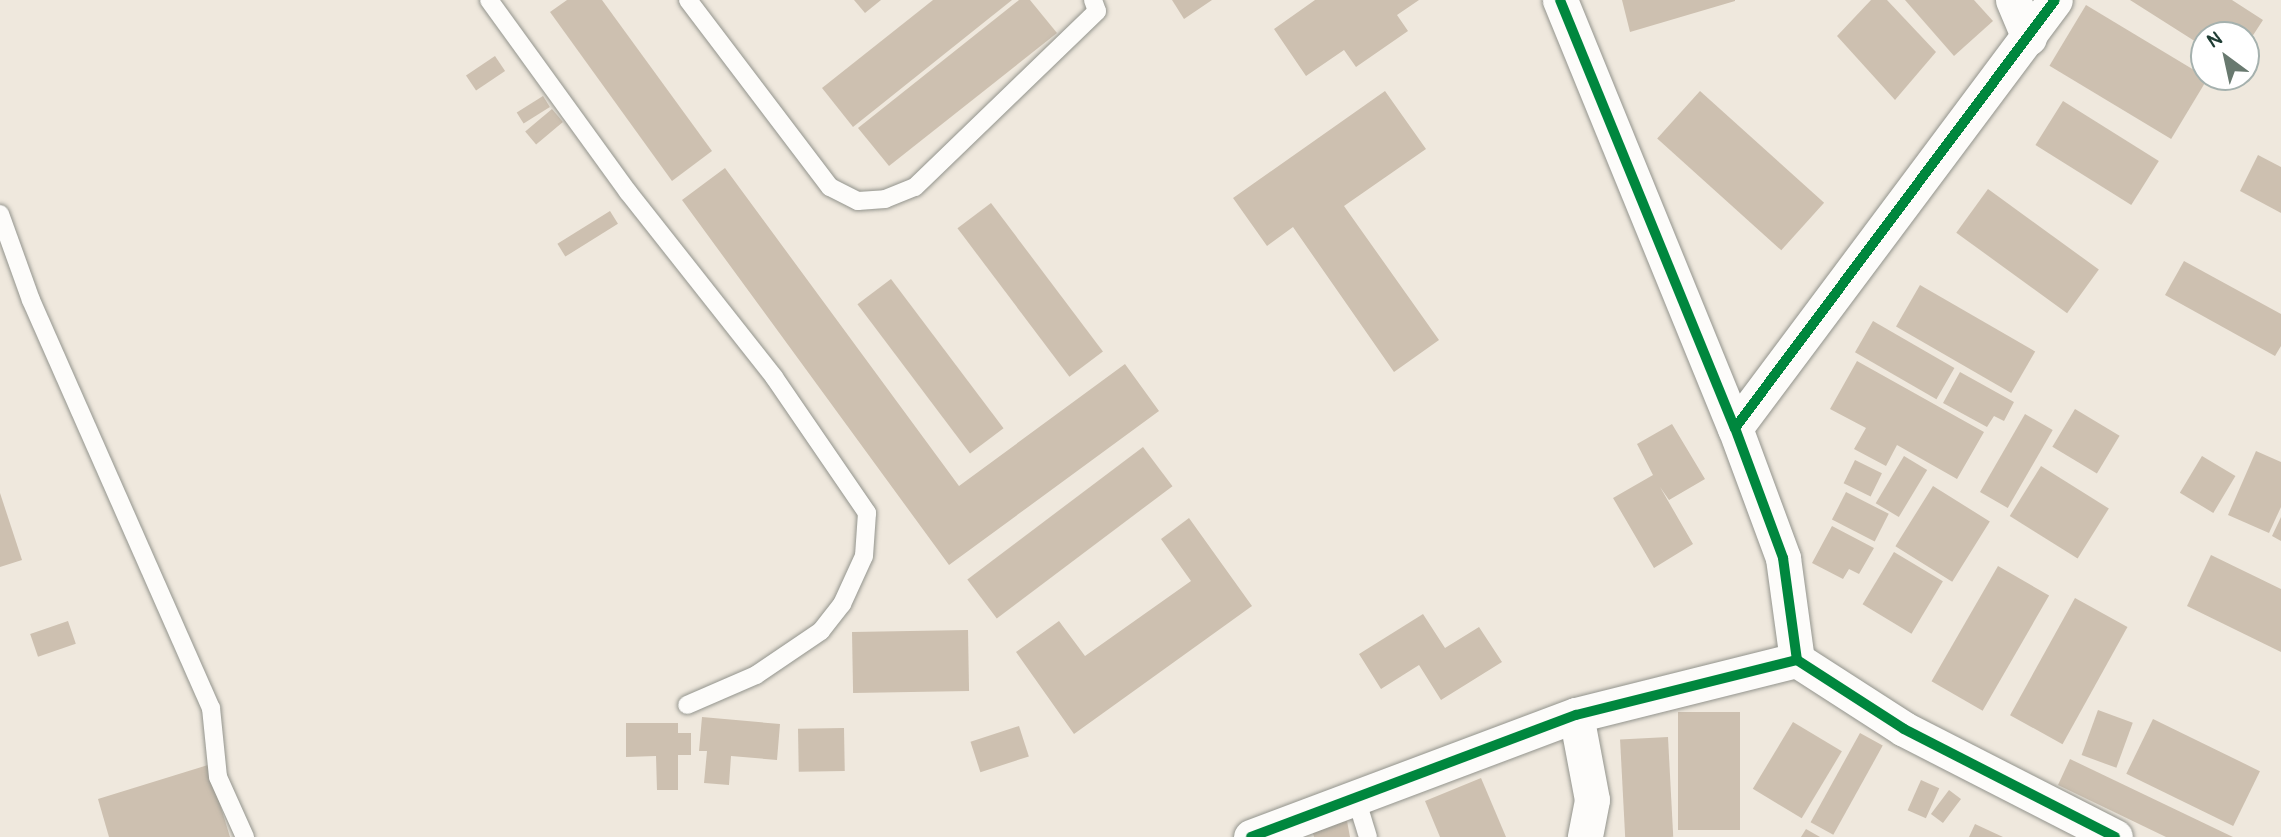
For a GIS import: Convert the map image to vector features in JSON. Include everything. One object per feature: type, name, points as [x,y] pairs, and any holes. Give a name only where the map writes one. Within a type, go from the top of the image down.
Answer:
[{"type":"street","points":[[1560,0],[1735,428],[1783,558],[1797,660]]},
{"type":"street","points":[[2013,0],[2029,38]]},
{"type":"street","points":[[1735,428],[2029,38],[2054,0]]},
{"type":"street","points":[[1251,837],[1576,715],[1797,660],[1904,729],[2115,837]]},
{"type":"street","points":[[1576,715],[1592,800],[1585,837]]},
{"type":"lane","points":[[489,0],[628,192],[774,377],[867,513],[864,556],[842,604],[821,631],[756,675],[687,705]]},
{"type":"lane","points":[[688,0],[830,187],[858,201],[884,199],[915,187],[1097,11],[1093,0]]},
{"type":"lane","points":[[0,214],[31,300],[211,708],[218,777],[245,837]]},
{"type":"lane","points":[[1356,798],[1368,837]]},
{"type":"building","points":[[567,0],[602,0],[712,151],[672,181],[550,12]]},
{"type":"building","points":[[854,0],[881,0],[865,13]]},
{"type":"building","points":[[933,0],[1012,0],[853,127],[822,88]]},
{"type":"building","points":[[1019,0],[1030,0],[1057,33],[889,166],[858,128]]},
{"type":"building","points":[[1172,0],[1212,0],[1184,19]]},
{"type":"building","points":[[1315,0],[1419,0],[1397,15],[1408,31],[1356,67],[1344,50],[1306,76],[1274,29]]},
{"type":"building","points":[[1622,0],[1735,0],[1735,1],[1630,32]]},
{"type":"building","points":[[1871,0],[1887,0],[1936,52],[1895,100],[1837,36]]},
{"type":"building","points":[[1905,0],[1974,0],[1993,21],[1954,56]]},
{"type":"building","points":[[2130,0],[2232,0],[2263,20],[2260,25],[2260,21],[2190,21],[2190,38]]},
{"type":"building","points":[[2086,5],[2190,67],[2190,91],[2200,91],[2171,139],[2049,66]]},
{"type":"building","points":[[495,56],[505,71],[476,90],[466,76]]},
{"type":"building","points":[[1385,91],[1426,149],[1344,206],[1439,340],[1394,372],[1293,227],[1267,246],[1233,198]]},
{"type":"building","points":[[1700,91],[1824,203],[1781,250],[1657,139]]},
{"type":"building","points":[[543,96],[550,107],[524,123],[517,112]]},
{"type":"building","points":[[2063,101],[2159,161],[2131,205],[2035,145]]},
{"type":"building","points":[[552,109],[563,122],[536,145],[525,131]]},
{"type":"building","points":[[2258,155],[2281,167],[2281,213],[2240,191]]},
{"type":"building","points":[[725,168],[959,486],[1125,364],[1159,411],[949,565],[682,200]]},
{"type":"building","points":[[1988,189],[2099,270],[2067,313],[1956,233]]},
{"type":"building","points":[[991,203],[1103,352],[1069,377],[957,228]]},
{"type":"building","points":[[610,211],[618,224],[565,257],[557,244]]},
{"type":"building","points":[[2184,261],[2281,314],[2281,346],[2275,356],[2165,295]]},
{"type":"building","points":[[891,279],[1004,428],[970,454],[857,304]]},
{"type":"building","points":[[1920,285],[2035,351],[2011,393],[1896,327]]},
{"type":"building","points":[[1873,321],[1954,368],[1936,399],[1855,352]]},
{"type":"building","points":[[1857,361],[1984,432],[1957,479],[1897,445],[1886,466],[1854,449],[1866,428],[1830,409]]},
{"type":"building","points":[[1960,372],[2014,402],[2004,421],[1994,416],[1987,427],[1943,403]]},
{"type":"building","points":[[2075,409],[2120,436],[2097,473],[2052,447]]},
{"type":"building","points":[[2025,414],[2053,430],[2008,508],[1980,492]]},
{"type":"building","points":[[1672,424],[1705,479],[1669,500],[1660,487],[1693,544],[1654,568],[1613,498],[1653,475],[1637,444]]},
{"type":"building","points":[[1143,447],[1172,486],[997,619],[967,579]]},
{"type":"building","points":[[2256,451],[2281,462],[2281,507],[2269,533],[2228,515]]},
{"type":"building","points":[[1904,456],[1927,470],[1899,517],[1876,503]]},
{"type":"building","points":[[2202,456],[2235,476],[2213,513],[2180,493]]},
{"type":"building","points":[[1855,460],[1882,473],[1871,497],[1844,483]]},
{"type":"building","points":[[2041,466],[2109,508],[2078,558],[2010,516]]},
{"type":"building","points":[[1933,486],[1990,522],[1952,582],[1895,546]]},
{"type":"building","points":[[1846,492],[1889,514],[1875,541],[1832,520]]},
{"type":"building","points":[[0,493],[22,560],[0,567]]},
{"type":"building","points":[[2281,517],[2281,541],[2272,536]]},
{"type":"building","points":[[1189,518],[1252,606],[1074,734],[1016,652],[1059,621],[1085,656],[1191,581],[1161,539]]},
{"type":"building","points":[[1832,526],[1874,548],[1859,574],[1849,569],[1843,579],[1812,563]]},
{"type":"building","points":[[1894,552],[1943,581],[1911,634],[1863,604]]},
{"type":"building","points":[[2211,555],[2281,589],[2281,652],[2187,606]]},
{"type":"building","points":[[1998,566],[2049,595],[1983,711],[1932,681]]},
{"type":"building","points":[[2075,598],[2127,627],[2063,744],[2010,715]]},
{"type":"building","points":[[1423,614],[1445,648],[1479,627],[1502,662],[1441,700],[1419,665],[1381,689],[1359,654]]},
{"type":"building","points":[[68,621],[76,644],[38,657],[30,634]]},
{"type":"building","points":[[968,630],[969,691],[853,693],[852,632]]},
{"type":"building","points":[[2098,710],[2133,723],[2116,768],[2082,755]]},
{"type":"building","points":[[1678,712],[1740,712],[1740,830],[1678,830]]},
{"type":"building","points":[[702,717],[780,724],[777,760],[731,756],[729,785],[704,783],[707,751],[699,751]]},
{"type":"building","points":[[2153,719],[2260,771],[2233,826],[2126,774]]},
{"type":"building","points":[[1793,722],[1842,751],[1802,818],[1753,789]]},
{"type":"building","points":[[626,723],[678,723],[678,733],[691,733],[691,755],[678,755],[678,790],[657,790],[656,756],[626,757]]},
{"type":"building","points":[[1019,726],[1029,756],[980,772],[970,742]]},
{"type":"building","points":[[844,728],[845,771],[799,772],[798,729]]},
{"type":"building","points":[[1860,733],[1883,746],[1833,835],[1811,822]]},
{"type":"building","points":[[1668,737],[1673,837],[1625,837],[1620,740]]},
{"type":"building","points":[[2070,759],[2233,837],[2166,837],[2058,785]]},
{"type":"building","points":[[208,765],[230,837],[109,837],[98,799]]},
{"type":"building","points":[[1481,778],[1506,837],[1440,837],[1425,801]]},
{"type":"building","points":[[1921,780],[1939,788],[1926,818],[1908,810]]},
{"type":"building","points":[[1949,790],[1961,799],[1943,823],[1931,814]]},
{"type":"building","points":[[1347,821],[1350,837],[1314,837],[1312,829]]},
{"type":"building","points":[[1975,824],[2003,837],[1969,837]]},
{"type":"building","points":[[1806,829],[1820,837],[1801,837]]},
{"type":"cycle path","points":[[1560,0],[1735,428],[1783,558],[1797,660]]},
{"type":"cycle path","points":[[1735,428],[2055,0]]},
{"type":"cycle path","points":[[1251,837],[1576,715],[1797,660],[1904,729],[2115,837]]}]
